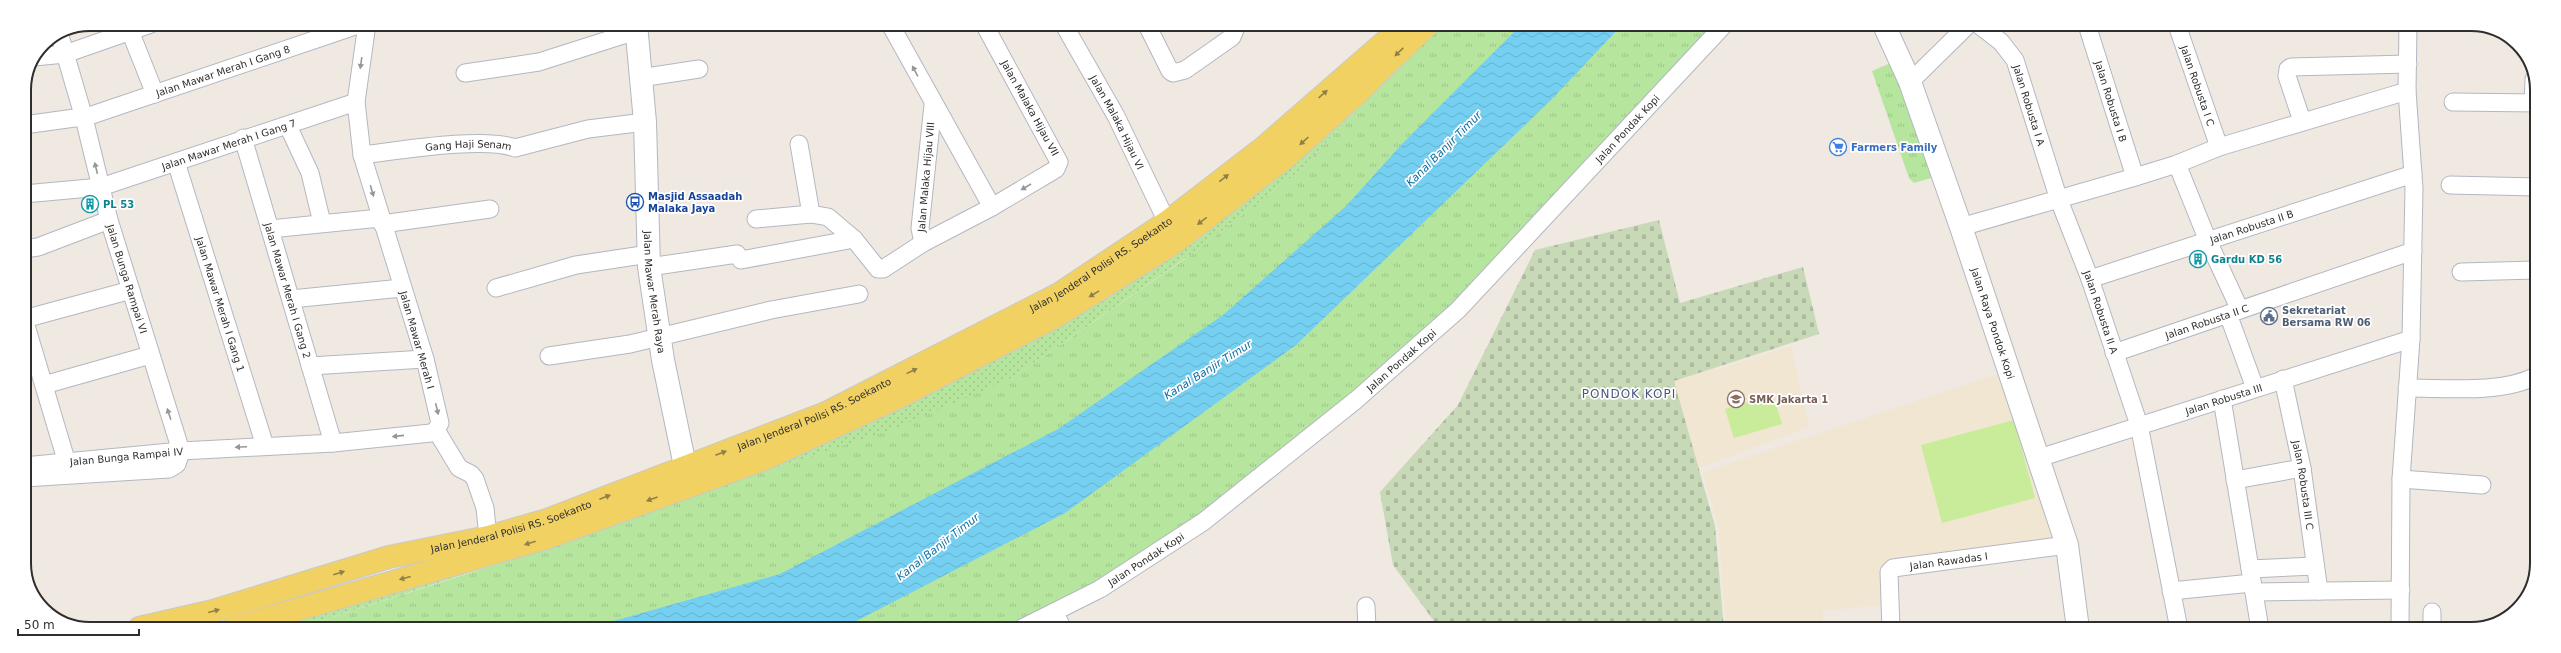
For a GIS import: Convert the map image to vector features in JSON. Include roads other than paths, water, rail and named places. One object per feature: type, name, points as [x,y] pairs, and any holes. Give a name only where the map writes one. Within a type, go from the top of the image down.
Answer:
[{"type":"main road","name":"Jalan Jenderal Polisi RS. Soekanto","points":[[254,622],[546,538],[826,413],[936,359],[1059,294],[1167,222],[1263,148],[1346,73],[1388,39],[1395,31]]},
{"type":"main road","name":"Jalan Jenderal Polisi RS. Soekanto","points":[[174,622],[389,557],[488,537],[687,476],[762,460],[899,397],[1055,317],[1174,243],[1285,158],[1361,89],[1421,31]]},
{"type":"main road","points":[[1346,73],[1361,89]]},
{"type":"main road","points":[[1167,222],[1174,243]]},
{"type":"street","name":"Jalan Mawar Merah I Gang 8","points":[[31,124],[84,118],[341,31]]},
{"type":"street","name":"Jalan Mawar Merah I","points":[[366,31],[356,102],[362,155],[381,221],[425,359],[440,423],[436,430]]},
{"type":"street","points":[[465,73],[539,62],[627,31]]},
{"type":"street","name":"Jalan Mawar Merah Raya","points":[[636,31],[645,122],[649,260],[659,337],[687,476]]},
{"type":"street","name":"Jalan Malaka Hijau VIII","points":[[894,31],[933,105],[992,207],[922,243],[920,228],[933,105]]},
{"type":"street","name":"Jalan Malaka Hijau VII","points":[[988,31],[1059,162],[1056,168],[992,207]]},
{"type":"street","name":"Jalan Malaka Hijau VI","points":[[1068,31],[1116,116],[1167,222]]},
{"type":"street","points":[[1150,31],[1170,71],[1173,73],[1185,70],[1232,37],[1233,31]]},
{"type":"street","name":"Jalan Pondak Kopi","points":[[1034,622],[1100,589],[1203,522],[1356,400],[1458,310],[1718,31]]},
{"type":"street","name":"Jalan Raya Pondok Kopi","points":[[1887,31],[1910,82],[2012,375],[2036,459],[2067,545],[2077,622]]},
{"type":"street","points":[[1910,82],[1962,31]]},
{"type":"street","name":"Jalan Robusta I A","points":[[1986,31],[2001,42],[2015,60],[2059,200]]},
{"type":"street","name":"Jalan Robusta I B","points":[[2089,31],[2135,177]]},
{"type":"street","name":"Jalan Robusta I C","points":[[2179,31],[2219,147]]},
{"type":"street","points":[[2400,622],[2401,479],[2410,339],[2413,251],[2413,174],[2407,91],[2408,31]]},
{"type":"street","points":[[42,56],[65,54],[130,32],[155,94]]},
{"type":"street","name":"Jalan Bunga Rampai VI","points":[[61,39],[84,118],[109,220],[181,451]]},
{"type":"street","points":[[2302,121],[2287,76],[2288,69],[2408,64]]},
{"type":"street","points":[[640,78],[699,69]]},
{"type":"street","points":[[1961,228],[2135,177],[2177,164],[2219,147],[2302,121],[2407,91]]},
{"type":"street","name":"Jalan Mawar Merah I Gang 7","points":[[31,193],[101,187],[243,138],[288,126],[356,102]]},
{"type":"street","points":[[2453,102],[2530,103]]},
{"type":"street","name":"Gang Haji Senam","points":[[362,155],[484,144],[505,144],[515,148],[588,129],[645,122]]},
{"type":"street","points":[[288,126],[310,173],[322,223]]},
{"type":"street","name":"Jalan Mawar Merah I Gang 2","points":[[243,138],[333,443]]},
{"type":"street","points":[[799,144],[811,214]]},
{"type":"street","name":"Jalan Mawar Merah I Gang 1","points":[[176,162],[264,446]]},
{"type":"street","points":[[2177,164],[2208,241],[2234,312],[2255,388]]},
{"type":"street","name":"Jalan Robusta II B","points":[[2090,279],[2413,174]]},
{"type":"street","points":[[2450,185],[2530,187]]},
{"type":"street","name":"Jalan Robusta II A","points":[[2059,200],[2090,279],[2139,426],[2178,622]]},
{"type":"street","points":[[270,229],[322,223],[381,221],[490,209]]},
{"type":"street","points":[[756,219],[811,214],[828,217],[854,239],[878,269],[883,269],[922,243]]},
{"type":"street","points":[[31,248],[109,220]]},
{"type":"street","points":[[496,288],[576,265],[737,254],[741,260],[854,239]]},
{"type":"street","name":"Jalan Robusta II C","points":[[2114,353],[2413,251]]},
{"type":"street","points":[[2461,272],[2530,270]]},
{"type":"street","points":[[291,299],[402,288]]},
{"type":"street","points":[[31,317],[131,290]]},
{"type":"street","points":[[549,356],[602,349],[771,310],[859,294]]},
{"type":"street","name":"Jalan Robusta III","points":[[2036,459],[2410,339]]},
{"type":"street","points":[[31,342],[67,463]]},
{"type":"street","points":[[44,385],[150,355]]},
{"type":"street","points":[[310,366],[425,359]]},
{"type":"street","name":"Jalan Robusta III C","points":[[2283,379],[2302,468],[2319,592]]},
{"type":"street","points":[[2407,388],[2500,387],[2519,384],[2530,379]]},
{"type":"street","points":[[2222,399],[2259,622]]},
{"type":"street","points":[[181,451],[333,443],[431,433],[436,430],[459,468],[472,474],[475,479],[485,508],[488,537]]},
{"type":"street","name":"Jalan Bunga Rampai IV","points":[[31,466],[181,451],[177,464],[169,468],[31,478]]},
{"type":"street","points":[[2235,480],[2302,468]]},
{"type":"street","points":[[2401,479],[2482,485]]},
{"type":"street","name":"Jalan Rawadas I","points":[[1891,622],[1889,584],[1890,572],[1893,568],[2067,545]]},
{"type":"street","points":[[2171,591],[2252,581],[2315,566]]},
{"type":"street","points":[[2252,581],[2319,592],[2401,590]]},
{"type":"street","points":[[1366,606],[1367,622]]},
{"type":"street","points":[[1055,612],[1059,622]]},
{"type":"water","name":"Kanal Banjir Timur","points":[[1515,31],[1616,31],[1551,100],[1296,345],[1065,513],[855,622],[610,622],[780,574],[1058,429],[1223,315],[1346,206],[1402,144]]},
{"type":"place","name":"Farmers Family","points":[[1838,147]]},
{"type":"place","name":"Masjid Assaadah Malaka Jaya","points":[[635,202]]},
{"type":"place","name":"PL 53","points":[[90,204]]},
{"type":"place","name":"Gardu KD 56","points":[[2198,259]]},
{"type":"place","name":"Sekretariat Bersama RW 06","points":[[2269,316]]},
{"type":"place","name":"SMK Jakarta 1","points":[[1736,399]]},
{"type":"district","name":"PONDOK KOPI","points":[[1629,394]]}]
